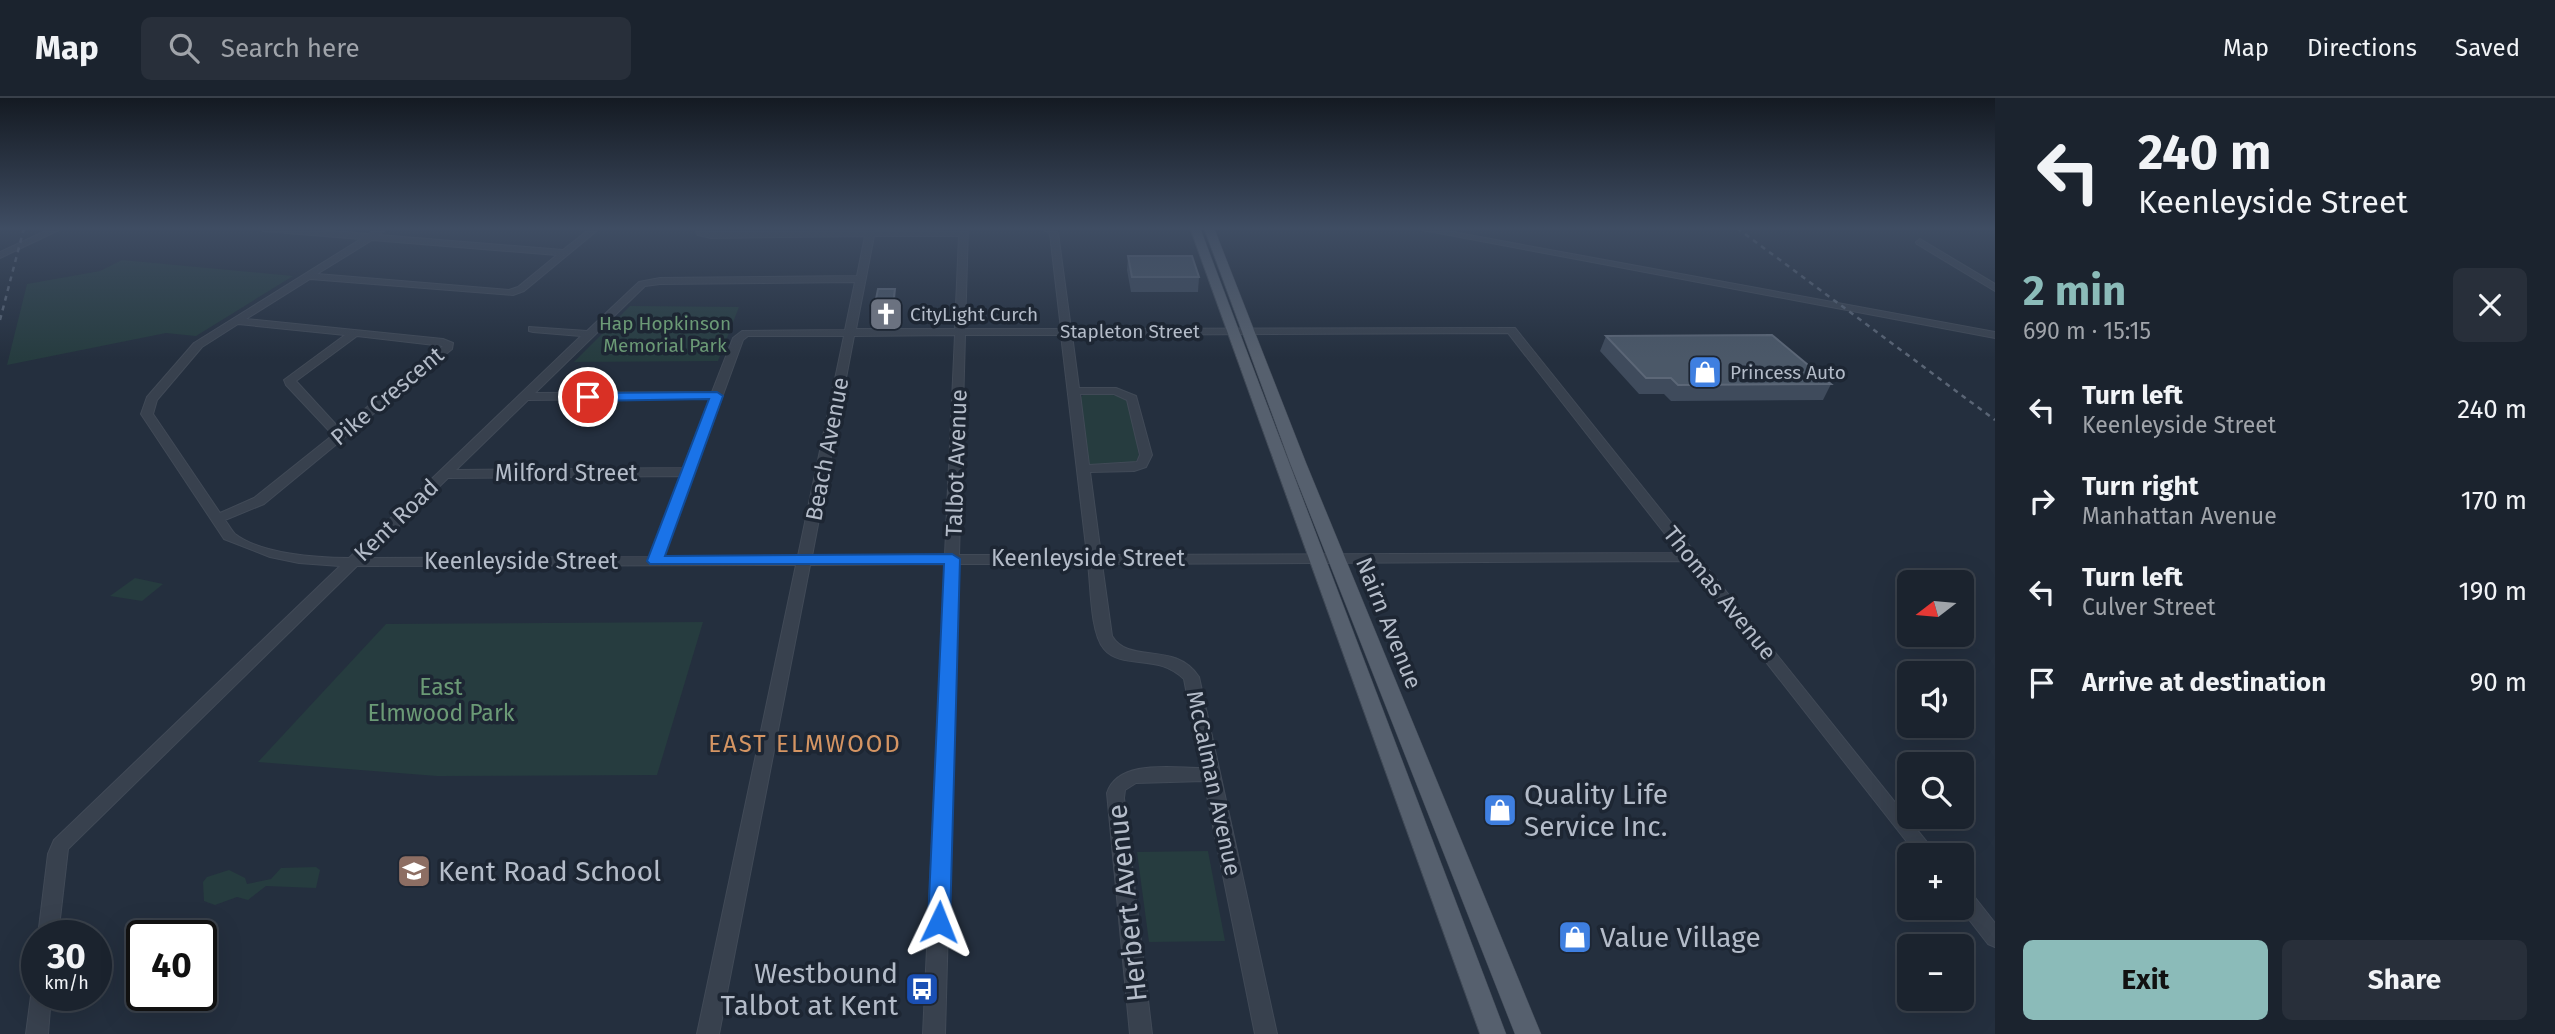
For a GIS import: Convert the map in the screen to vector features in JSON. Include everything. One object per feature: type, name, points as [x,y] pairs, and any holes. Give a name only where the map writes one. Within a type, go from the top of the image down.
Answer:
[{"type":"main road","name":"Nairn Avenue","points":[[1217,272],[1327,559],[1403,720],[1453,852],[1528,1034]]},
{"type":"main road","name":"Nairn Avenue","points":[[1327,559],[1378,721],[1493,1034]]},
{"type":"main road","points":[[1378,721],[1403,720]]},
{"type":"main road","points":[[1426,853],[1453,852]]},
{"type":"street","name":"Keenleyside Street","points":[[315,272],[234,321],[193,350],[150,399],[147,414],[152,424],[216,519],[229,536],[259,551],[352,562],[1691,557]]},
{"type":"street","points":[[308,276],[510,293],[521,289],[542,272]]},
{"type":"street","name":"Beach Avenue","points":[[708,1034],[862,272]]},
{"type":"street","name":"Talbot Avenue","points":[[934,1034],[962,272]]},
{"type":"street","name":"McCalman Avenue","points":[[1059,272],[1105,640],[1111,649],[1121,654],[1160,657],[1183,665],[1191,677],[1266,1034]]},
{"type":"street","points":[[1652,272],[1995,335]]},
{"type":"street","points":[[1968,272],[1995,288]]},
{"type":"street","name":"Kent Road","points":[[50,920],[60,845],[636,289],[650,281],[861,279]]},
{"type":"street","name":"Pike Crescent","points":[[216,519],[259,501],[448,347],[448,343],[443,342],[234,321]]},
{"type":"street","points":[[533,329],[589,334]]},
{"type":"street","name":"Stapleton Street","points":[[717,396],[738,338],[749,332],[1511,330]]},
{"type":"street","name":"Thomas Avenue","points":[[1511,330],[1919,843]]},
{"type":"street","points":[[340,436],[290,380],[355,332]]},
{"type":"street","points":[[1073,391],[1116,391],[1132,398],[1146,455],[1144,461],[1134,467],[1083,469]]},
{"type":"street","points":[[523,397],[717,396],[655,561]]},
{"type":"street","name":"Milford Street","points":[[444,474],[689,472]]},
{"type":"street","name":"Herbert Avenue","points":[[1141,1034],[1116,789],[1126,779],[1136,776],[1212,774]]},
{"type":"street","points":[[1974,912],[1995,938]]},
{"type":"street","points":[[37,1034],[39,1011]]},
{"type":"green space","points":[[96,272],[247,272],[293,276],[196,336],[166,333],[7,365],[27,284]]},
{"type":"green space","name":"Hap Hopkinson Memorial Park","points":[[630,306],[739,307],[718,361],[574,362]]},
{"type":"green space","points":[[1083,395],[1113,395],[1129,403],[1139,456],[1135,463],[1096,467],[1089,464],[1080,398]]},
{"type":"green space","points":[[135,578],[163,584],[142,601],[110,596]]},
{"type":"green space","name":"East Elmwood Park","points":[[703,622],[657,775],[437,776],[258,762],[386,624]]},
{"type":"green space","points":[[1208,851],[1225,941],[1149,942],[1137,852]]},
{"type":"green space","points":[[316,867],[320,870],[316,888],[266,886],[248,900],[237,897],[215,905],[204,901],[203,882],[207,877],[229,870],[245,878],[247,884],[271,879],[281,868]]},
{"type":"building","points":[[1131,272],[1197,272],[1199,277],[1132,277]]},
{"type":"building","points":[[878,289],[895,289],[893,304],[875,304]]},
{"type":"building","points":[[1772,335],[1831,384],[1678,385],[1671,378],[1646,378],[1606,336]]},
{"type":"railway","points":[[0,320],[13,272]]},
{"type":"railway","points":[[1796,272],[1995,420]]},
{"type":"place","name":"CityLight Curch","points":[[886,314]]},
{"type":"place","name":"Princess Auto","points":[[1705,372]]},
{"type":"place","name":"Quality Life Service Inc.","points":[[1500,810]]},
{"type":"place","name":"Kent Road School","points":[[414,871]]},
{"type":"place","name":"Value Village","points":[[1575,937]]},
{"type":"place","name":"Westbound Talbot at Kent","points":[[922,989]]},
{"type":"district","name":"EAST ELMWOOD","points":[[805,744]]},
{"type":"route","points":[[588,397],[717,396],[655,561],[952,559],[939,922]]}]
